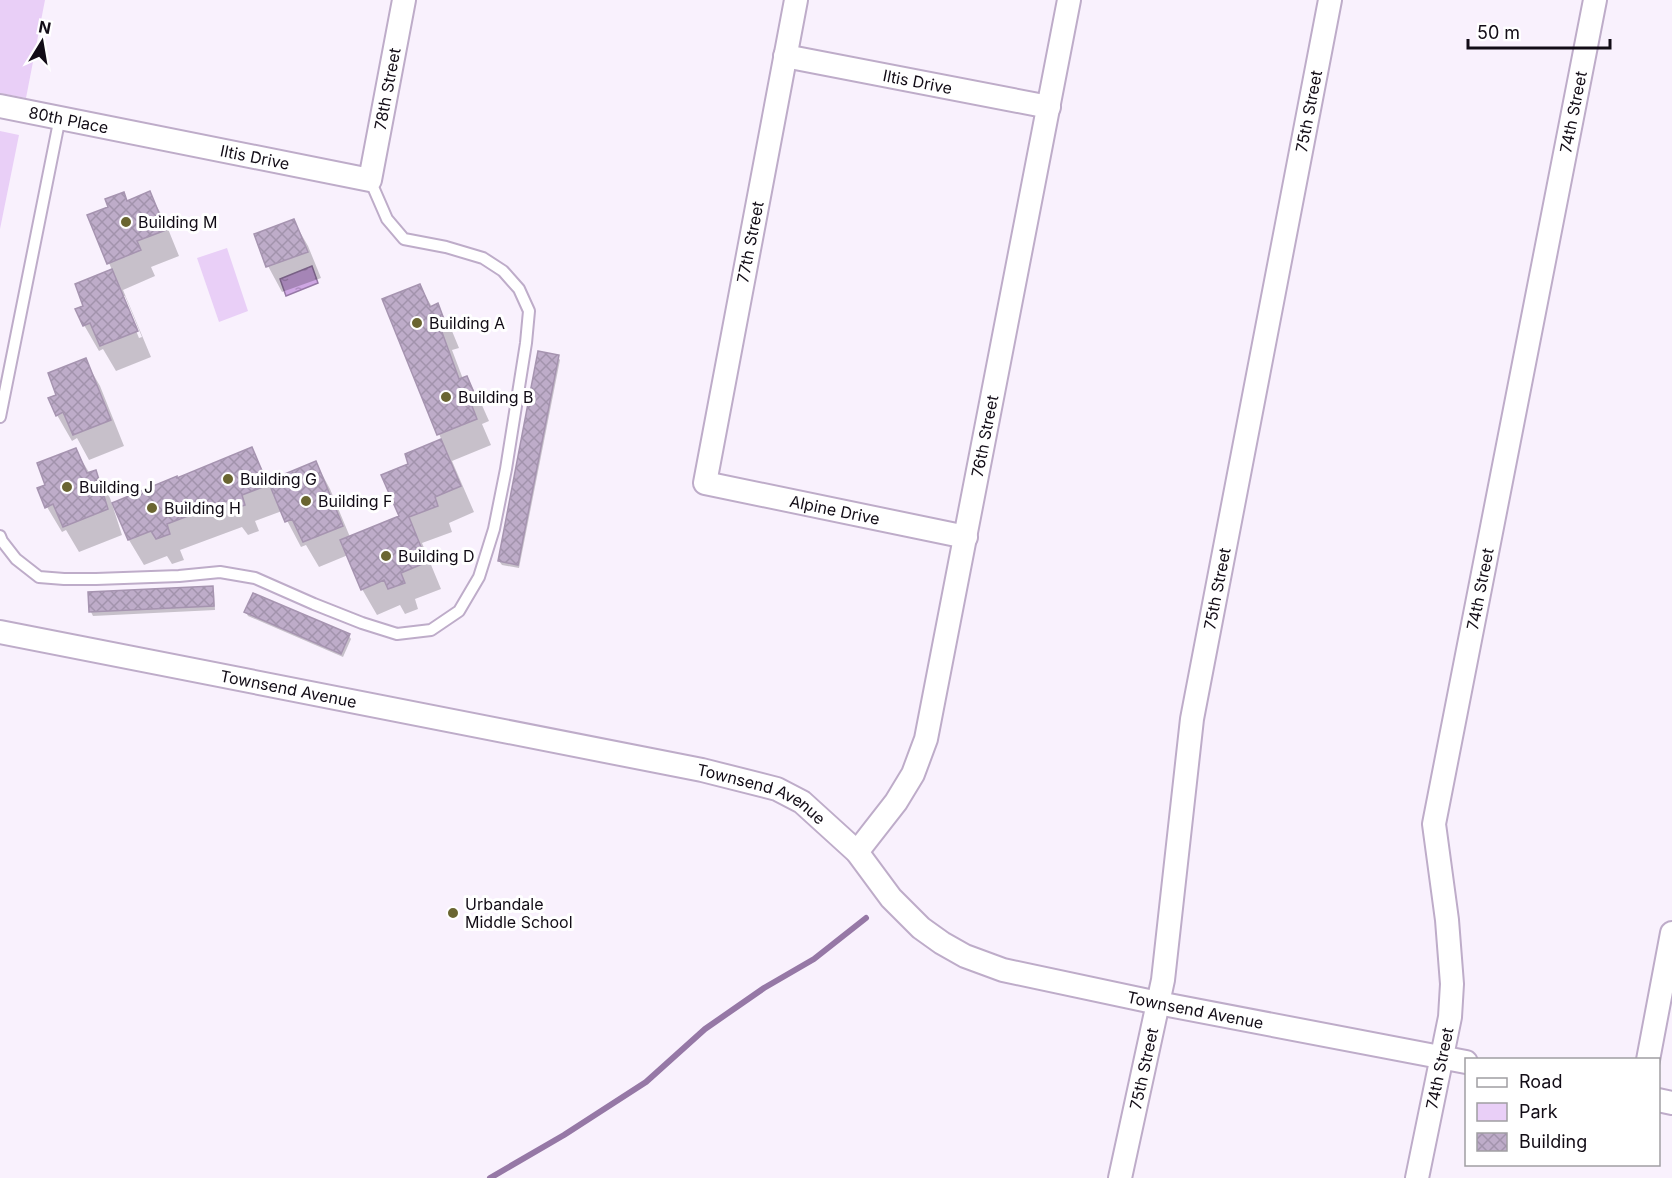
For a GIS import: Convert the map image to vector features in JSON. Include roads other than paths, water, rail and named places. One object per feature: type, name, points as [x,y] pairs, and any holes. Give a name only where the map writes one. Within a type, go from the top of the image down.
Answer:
[{"type":"street","name":"78th Street","points":[[370,180],[404,0]]},
{"type":"street","name":"77th Street","points":[[705,483],[796,0]]},
{"type":"street","name":"76th Street","points":[[857,852],[896,802],[913,774],[926,738],[1069,0]]},
{"type":"street","name":"75th Street","points":[[1120,1178],[1163,980],[1192,719],[1330,0]]},
{"type":"street","name":"74th Street","points":[[1417,1178],[1450,1017],[1452,984],[1447,920],[1434,824],[1595,0]]},
{"type":"street","name":"Iltis Drive","points":[[785,56],[1049,107]]},
{"type":"street","name":"80th Place","points":[[0,106],[139,133]]},
{"type":"street","name":"Iltis Drive","points":[[139,133],[370,180]]},
{"type":"street","name":"Alpine Drive","points":[[705,483],[966,537]]},
{"type":"street","name":"Townsend Avenue","points":[[0,632],[702,770],[777,789],[802,802],[857,852],[891,898],[921,928],[965,956],[1003,970],[1158,1003],[1465,1062]]},
{"type":"street","points":[[1648,1058],[1672,933]]},
{"type":"lane","points":[[0,417],[60,117]]},
{"type":"lane","points":[[0,536],[16,559],[39,577],[96,579],[220,572],[255,578],[353,619],[397,634],[431,630],[459,611],[479,577],[494,529],[506,469],[529,311],[519,289],[503,271],[483,258],[446,247],[404,239],[387,219],[370,180]]},
{"type":"water","points":[[312,266],[318,283],[286,296],[280,279]]},
{"type":"waterway","points":[[490,1178],[564,1135],[646,1082],[705,1029],[764,988],[814,959],[866,918]]},
{"type":"place","name":"Building M","points":[[126,222]]},
{"type":"place","name":"Building A","points":[[417,323]]},
{"type":"place","name":"Building B","points":[[446,397]]},
{"type":"place","name":"Building G","points":[[228,479]]},
{"type":"place","name":"Building J","points":[[67,487]]},
{"type":"place","name":"Building F","points":[[306,501]]},
{"type":"place","name":"Building H","points":[[152,508]]},
{"type":"place","name":"Building D","points":[[386,556]]},
{"type":"place","name":"Urbandale Middle School","points":[[453,913]]}]
